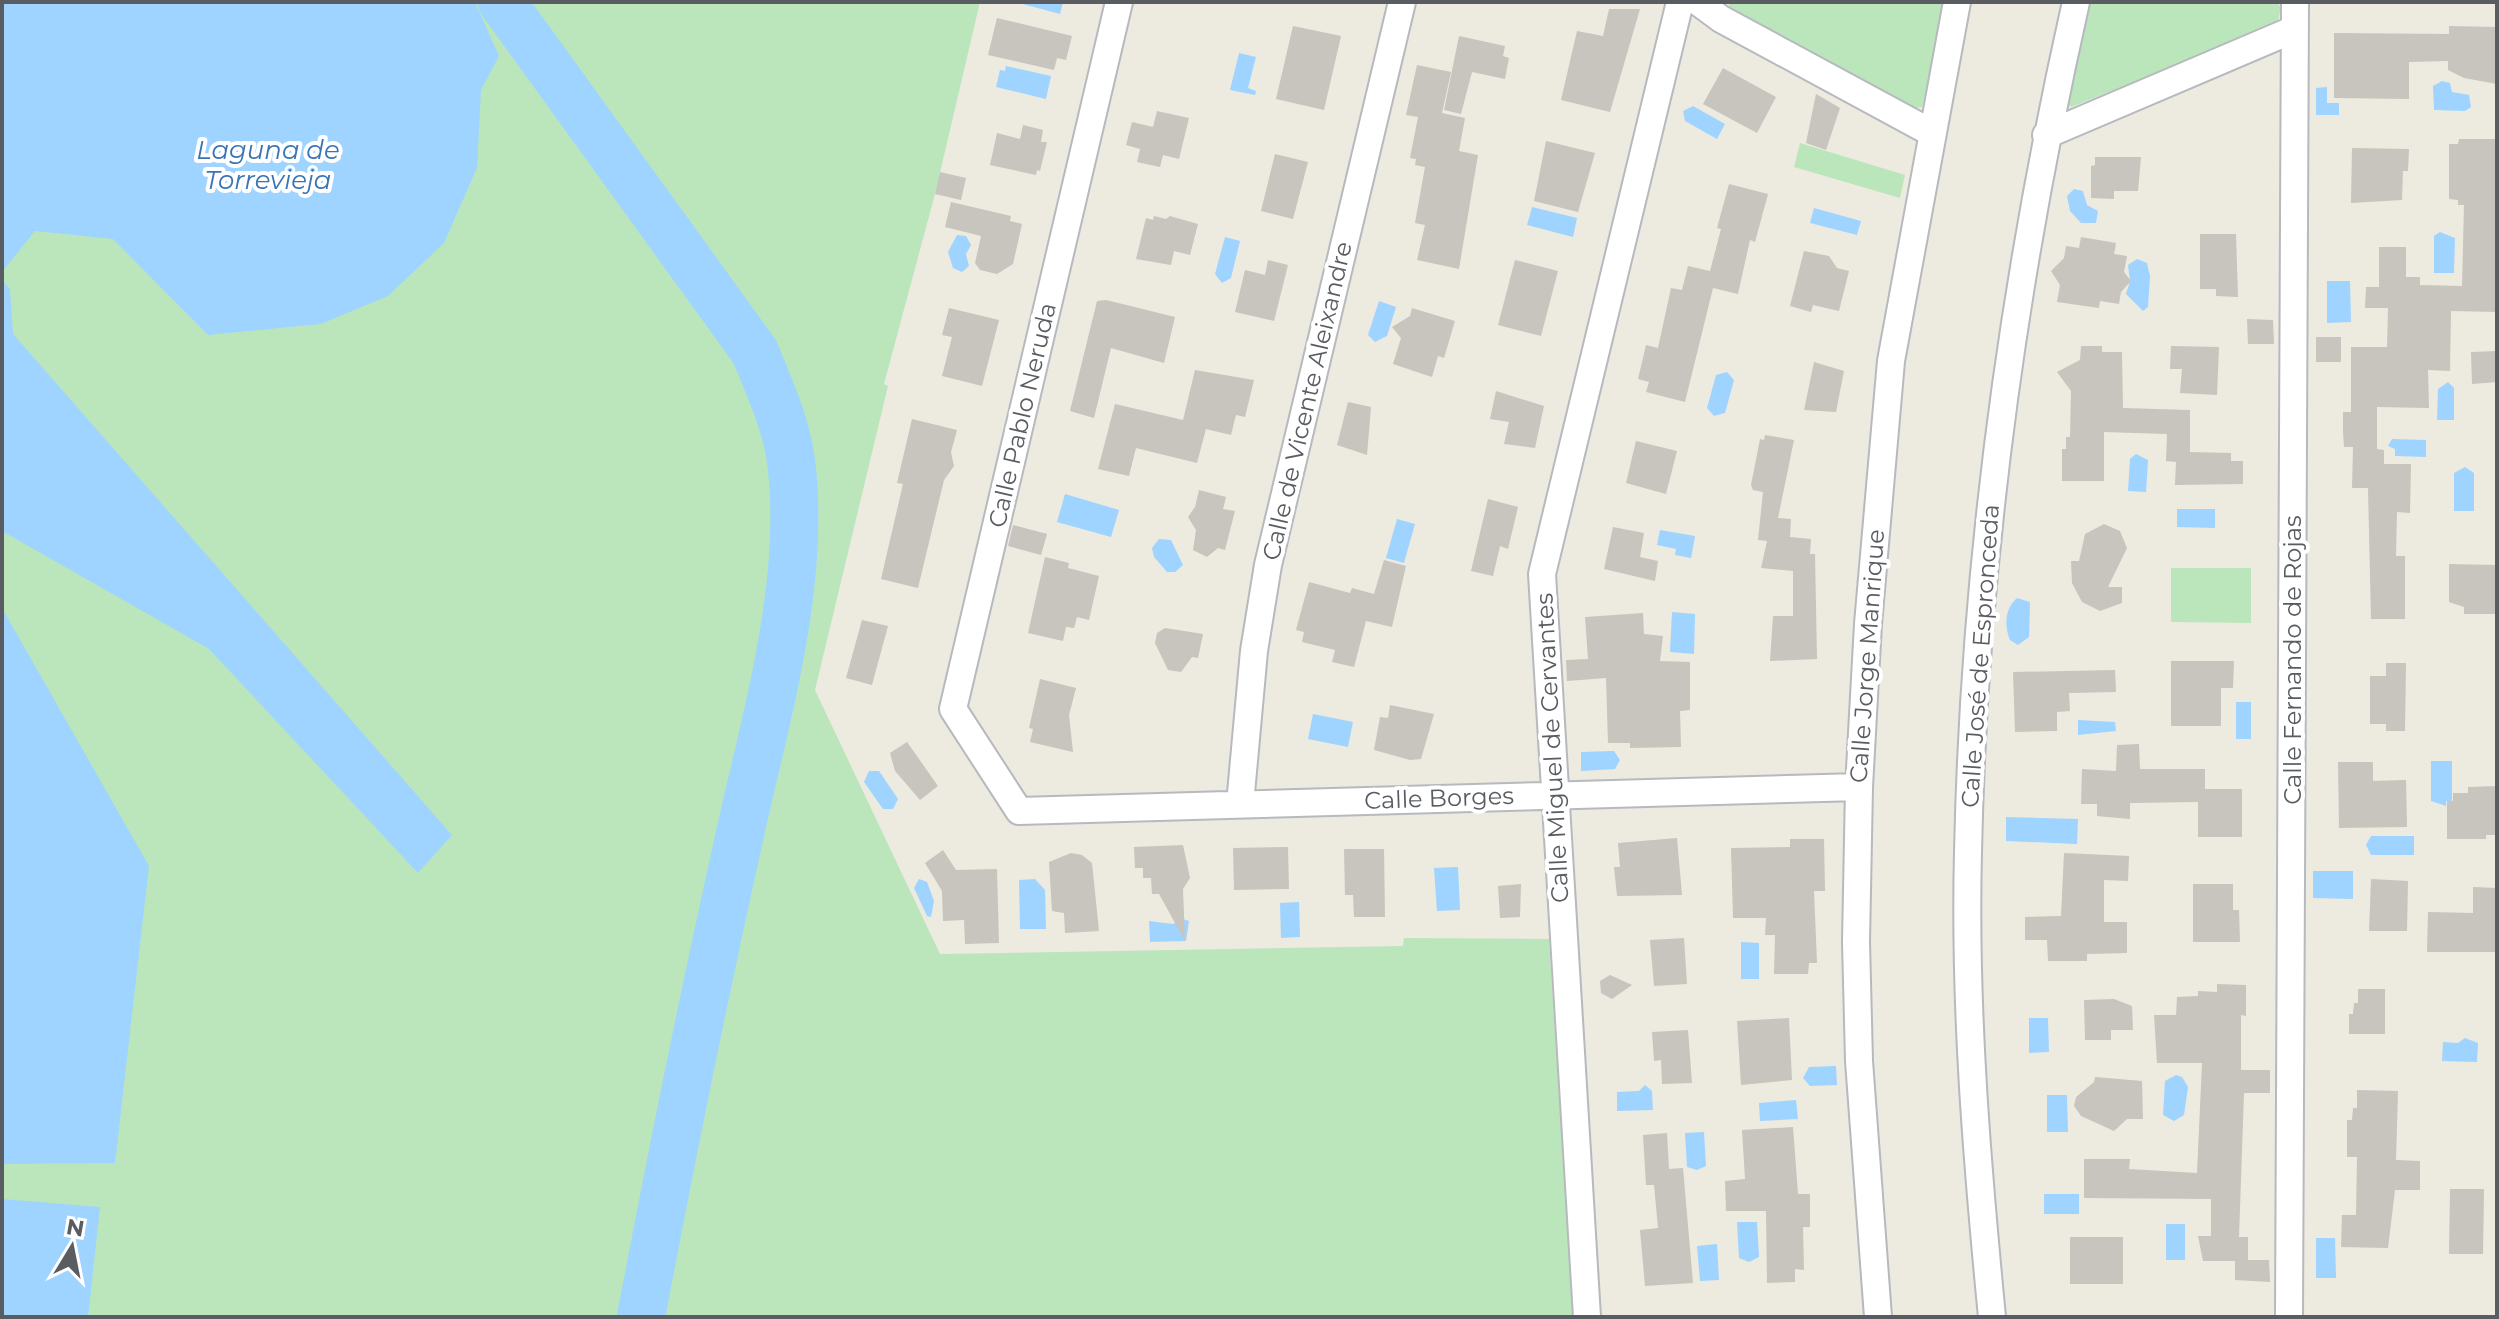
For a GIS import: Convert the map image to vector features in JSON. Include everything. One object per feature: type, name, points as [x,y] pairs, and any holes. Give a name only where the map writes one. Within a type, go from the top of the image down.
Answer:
[{"type":"street","name":"Calle Pablo Neruda","points":[[1019,811],[953,709],[1119,2]]},
{"type":"street","name":"Calle de Vicente Aleixandre","points":[[1240,804],[1254,651],[1268,565],[1402,2]]},
{"type":"street","name":"Calle Miguel de Cervantes","points":[[1587,1317],[1542,574],[1680,2]]},
{"type":"street","points":[[1698,2],[1721,19],[1932,133]]},
{"type":"street","name":"Calle Jorge Manrique","points":[[1878,1317],[1859,1061],[1856,942],[1859,787],[1879,474],[1889,375],[1957,2]]},
{"type":"street","name":"Calle José de Espronceda","points":[[1992,1317],[1969,1022],[1968,854],[1974,687],[2005,375],[2046,135],[2076,2]]},
{"type":"street","name":"Calle Fernando de Rojas","points":[[2289,1317],[2295,2]]},
{"type":"street","points":[[2046,135],[2295,29]]},
{"type":"street","name":"Calle Borges","points":[[1019,811],[1859,787]]},
{"type":"green space","points":[[2,2],[980,2],[935,194],[884,384],[888,386],[815,690],[940,954],[1403,946],[1404,938],[1549,939],[1573,1317],[2,1317]]},
{"type":"green space","points":[[1729,2],[1941,3],[1944,11],[1922,107],[1916,108],[1729,8]]},
{"type":"green space","points":[[2091,3],[2277,3],[2281,7],[2277,25],[2071,107],[2066,102]]},
{"type":"green space","points":[[1800,143],[1905,175],[1900,198],[1794,167]]},
{"type":"green space","points":[[2171,568],[2251,568],[2251,623],[2171,622]]},
{"type":"water","name":"Laguna de Torrevieja","points":[[2,2],[475,2],[499,56],[481,90],[477,168],[444,243],[388,296],[321,324],[208,335],[113,239],[35,231],[2,272]]},
{"type":"water","points":[[1015,2],[1063,2],[1060,14]]},
{"type":"water","points":[[1239,53],[1256,57],[1248,88],[1256,91],[1255,95],[1230,90]]},
{"type":"water","points":[[1006,66],[1051,76],[1046,99],[996,87],[1000,70],[1005,71]]},
{"type":"water","points":[[2442,81],[2450,83],[2452,92],[2469,95],[2471,107],[2465,111],[2434,110],[2433,86]]},
{"type":"water","points":[[2327,87],[2327,103],[2339,103],[2339,115],[2316,115],[2316,88]]},
{"type":"water","points":[[1693,106],[1725,124],[1717,139],[1685,121],[1683,111]]},
{"type":"water","points":[[2074,189],[2083,191],[2087,205],[2098,211],[2096,223],[2081,223],[2070,211],[2067,196]]},
{"type":"water","points":[[1532,207],[1577,218],[1573,237],[1527,225]]},
{"type":"water","points":[[1814,208],[1861,221],[1857,235],[1810,223]]},
{"type":"water","points":[[2440,232],[2455,238],[2454,273],[2434,273],[2434,236]]},
{"type":"water","points":[[957,235],[966,236],[971,245],[966,254],[969,266],[962,272],[953,268],[948,252]]},
{"type":"water","points":[[1225,237],[1240,241],[1231,278],[1222,283],[1215,274]]},
{"type":"water","points":[[2137,259],[2147,263],[2150,276],[2148,307],[2143,311],[2126,294],[2130,281],[2128,265]]},
{"type":"water","points":[[2,280],[10,289],[13,334],[452,835],[418,873],[209,649],[2,531]]},
{"type":"water","points":[[2327,281],[2350,281],[2351,322],[2327,323]]},
{"type":"water","points":[[1379,301],[1396,307],[1387,336],[1375,342],[1368,335]]},
{"type":"water","points":[[1727,372],[1734,380],[1725,413],[1714,416],[1707,408],[1716,375]]},
{"type":"water","points":[[2448,382],[2454,388],[2454,420],[2437,420],[2438,389]]},
{"type":"water","points":[[2392,439],[2426,440],[2426,457],[2395,456],[2395,449],[2388,446]]},
{"type":"water","points":[[2136,454],[2148,460],[2146,492],[2128,491],[2130,459]]},
{"type":"water","points":[[2465,467],[2474,473],[2474,511],[2454,511],[2454,473]]},
{"type":"water","points":[[1065,494],[1119,510],[1111,537],[1057,522]]},
{"type":"water","points":[[2177,509],[2215,509],[2215,528],[2177,527]]},
{"type":"water","points":[[1397,519],[1415,524],[1404,563],[1386,558]]},
{"type":"water","points":[[1660,530],[1695,536],[1691,558],[1675,555],[1676,549],[1657,545]]},
{"type":"water","points":[[1159,539],[1171,540],[1183,565],[1175,572],[1167,572],[1154,557],[1152,548]]},
{"type":"water","points":[[2017,598],[2030,602],[2029,637],[2018,645],[2010,640],[2006,623],[2010,607]]},
{"type":"water","points":[[2,608],[149,866],[115,1163],[2,1164]]},
{"type":"water","points":[[1672,612],[1695,614],[1694,654],[1670,652]]},
{"type":"water","points":[[2236,702],[2251,702],[2251,739],[2236,739]]},
{"type":"water","points":[[1313,714],[1353,722],[1348,747],[1308,739]]},
{"type":"water","points":[[2078,720],[2115,722],[2116,731],[2078,735]]},
{"type":"water","points":[[1614,751],[1620,760],[1615,769],[1581,771],[1581,752]]},
{"type":"water","points":[[2431,761],[2452,761],[2452,801],[2446,801],[2446,806],[2431,801]]},
{"type":"water","points":[[869,771],[879,771],[898,799],[893,809],[883,809],[864,782]]},
{"type":"water","points":[[2006,817],[2078,819],[2077,844],[2006,841]]},
{"type":"water","points":[[2371,836],[2414,836],[2414,855],[2371,855],[2366,845]]},
{"type":"water","points":[[1458,867],[1460,910],[1437,911],[1434,868]]},
{"type":"water","points":[[2313,871],[2353,871],[2353,899],[2313,898]]},
{"type":"water","points":[[919,879],[927,882],[934,901],[931,917],[927,916],[914,888]]},
{"type":"water","points":[[1035,879],[1045,890],[1046,929],[1020,929],[1019,880]]},
{"type":"water","points":[[1299,902],[1300,937],[1281,938],[1280,903]]},
{"type":"water","points":[[1183,919],[1189,921],[1186,941],[1150,942],[1149,921],[1173,924]]},
{"type":"water","points":[[1741,942],[1759,943],[1759,979],[1741,979]]},
{"type":"water","points":[[2029,1018],[2048,1018],[2049,1052],[2029,1053]]},
{"type":"water","points":[[2465,1038],[2478,1043],[2477,1062],[2442,1061],[2443,1042],[2458,1043]]},
{"type":"water","points":[[1836,1066],[1837,1085],[1810,1086],[1803,1078],[1809,1067]]},
{"type":"water","points":[[2176,1075],[2182,1077],[2188,1087],[2184,1115],[2174,1121],[2163,1115],[2165,1081]]},
{"type":"water","points":[[1645,1085],[1652,1091],[1653,1110],[1617,1111],[1617,1092],[1639,1091]]},
{"type":"water","points":[[2047,1095],[2067,1095],[2068,1132],[2047,1132]]},
{"type":"water","points":[[1796,1100],[1798,1119],[1760,1121],[1759,1103]]},
{"type":"water","points":[[1704,1132],[1706,1166],[1697,1170],[1687,1167],[1685,1133]]},
{"type":"water","points":[[2044,1194],[2079,1194],[2079,1214],[2044,1214]]},
{"type":"water","points":[[2,1199],[100,1207],[88,1317],[2,1317]]},
{"type":"water","points":[[1737,1222],[1757,1222],[1759,1257],[1749,1262],[1739,1258]]},
{"type":"water","points":[[2166,1224],[2185,1224],[2185,1260],[2166,1260]]},
{"type":"water","points":[[2316,1238],[2335,1238],[2336,1278],[2316,1278]]},
{"type":"water","points":[[1717,1244],[1719,1280],[1700,1281],[1697,1246]]},
{"type":"building","points":[[1609,9],[1640,9],[1610,112],[1561,100],[1577,31],[1603,36]]},
{"type":"building","points":[[997,18],[1072,36],[1066,60],[1057,58],[1054,70],[988,55]]},
{"type":"building","points":[[1293,26],[1341,36],[1324,110],[1276,99]]},
{"type":"building","points":[[2449,26],[2497,27],[2497,84],[2464,78],[2448,70],[2448,61],[2409,62],[2409,99],[2334,98],[2334,33],[2449,34]]},
{"type":"building","points":[[1459,36],[1505,46],[1503,56],[1509,58],[1505,79],[1472,72],[1461,114],[1444,110]]},
{"type":"building","points":[[1417,65],[1451,72],[1442,113],[1465,118],[1459,151],[1478,155],[1459,269],[1417,260],[1425,225],[1415,223],[1425,167],[1415,165],[1416,159],[1410,158],[1418,117],[1406,115]]},
{"type":"building","points":[[1723,68],[1776,97],[1757,133],[1703,104]]},
{"type":"building","points":[[1816,94],[1840,108],[1826,150],[1806,143]]},
{"type":"building","points":[[1157,111],[1189,118],[1179,159],[1163,155],[1160,167],[1137,162],[1140,149],[1126,145],[1132,122],[1153,127]]},
{"type":"building","points":[[1023,125],[1043,130],[1041,142],[1047,142],[1040,171],[1037,170],[1036,175],[990,165],[997,133],[1020,139]]},
{"type":"building","points":[[2459,139],[2497,139],[2497,312],[2451,311],[2450,371],[2428,370],[2429,408],[2377,407],[2377,449],[2384,450],[2384,464],[2411,464],[2410,513],[2397,512],[2396,556],[2405,556],[2405,619],[2371,619],[2368,488],[2352,488],[2353,447],[2344,447],[2343,412],[2351,412],[2351,347],[2387,347],[2388,308],[2365,308],[2366,287],[2379,287],[2379,247],[2406,247],[2406,277],[2420,277],[2420,285],[2462,286],[2464,205],[2458,205],[2458,200],[2449,199],[2449,144],[2458,144]]},
{"type":"building","points":[[1546,141],[1595,153],[1578,212],[1534,201]]},
{"type":"building","points":[[2352,148],[2409,149],[2408,171],[2403,171],[2402,200],[2351,203]]},
{"type":"building","points":[[1275,154],[1308,162],[1293,219],[1261,211]]},
{"type":"building","points":[[2095,157],[2141,157],[2138,191],[2114,191],[2114,199],[2091,198],[2091,166],[2095,165]]},
{"type":"building","points":[[940,172],[966,178],[961,200],[935,194]]},
{"type":"building","points":[[1729,184],[1768,194],[1755,242],[1750,240],[1738,294],[1713,288],[1685,402],[1646,392],[1649,382],[1638,379],[1646,345],[1658,348],[1671,288],[1682,290],[1688,266],[1710,271]]},
{"type":"building","points":[[951,202],[1011,216],[1010,221],[1022,224],[1013,264],[997,274],[980,270],[975,263],[981,236],[945,227]]},
{"type":"building","points":[[1154,216],[1166,219],[1170,216],[1198,224],[1190,255],[1174,251],[1171,265],[1136,259],[1146,218],[1153,220]]},
{"type":"building","points":[[2200,234],[2236,234],[2238,297],[2216,296],[2216,289],[2200,289]]},
{"type":"building","points":[[2081,237],[2116,243],[2114,254],[2127,256],[2124,272],[2131,281],[2121,292],[2119,304],[2100,301],[2099,308],[2057,302],[2060,285],[2051,271],[2064,258],[2066,246],[2079,248]]},
{"type":"building","points":[[1804,251],[1829,256],[1837,268],[1849,271],[1839,311],[1813,305],[1811,312],[1790,306]]},
{"type":"building","points":[[1268,260],[1288,265],[1274,321],[1235,312],[1245,270],[1265,275]]},
{"type":"building","points":[[1515,260],[1558,271],[1541,336],[1498,325]]},
{"type":"building","points":[[1106,300],[1175,317],[1164,363],[1111,348],[1094,418],[1070,411],[1097,301]]},
{"type":"building","points":[[949,308],[999,320],[982,386],[942,376],[952,337],[942,335]]},
{"type":"building","points":[[1412,308],[1455,321],[1444,358],[1438,356],[1432,377],[1393,364],[1401,338],[1392,327],[1410,316]]},
{"type":"building","points":[[2247,319],[2273,320],[2274,344],[2248,344]]},
{"type":"building","points":[[2316,337],[2341,337],[2341,362],[2316,362]]},
{"type":"building","points":[[2081,346],[2102,346],[2102,352],[2122,352],[2123,408],[2190,410],[2190,452],[2231,453],[2231,461],[2243,461],[2243,484],[2175,485],[2176,462],[2166,461],[2167,434],[2104,432],[2104,481],[2062,481],[2062,449],[2066,449],[2066,437],[2070,437],[2071,391],[2057,372],[2080,360]]},
{"type":"building","points":[[2171,346],[2219,347],[2217,395],[2180,393],[2182,369],[2170,369]]},
{"type":"building","points":[[2497,351],[2497,382],[2472,384],[2471,352]]},
{"type":"building","points":[[1814,362],[1844,371],[1836,412],[1804,410]]},
{"type":"building","points":[[1195,370],[1254,380],[1245,417],[1236,415],[1231,435],[1206,429],[1197,463],[1136,448],[1129,476],[1098,469],[1115,404],[1183,420]]},
{"type":"building","points":[[1496,391],[1544,406],[1535,448],[1504,444],[1509,422],[1490,419]]},
{"type":"building","points":[[1348,402],[1371,407],[1367,455],[1337,445]]},
{"type":"building","points":[[912,419],[957,430],[951,452],[954,466],[944,480],[918,588],[881,579],[903,484],[897,483]]},
{"type":"building","points":[[1765,435],[1794,440],[1778,518],[1791,519],[1790,537],[1811,539],[1810,554],[1815,554],[1817,659],[1770,661],[1773,616],[1793,616],[1793,571],[1761,568],[1767,541],[1758,540],[1763,492],[1753,490],[1751,485],[1760,439],[1764,440]]},
{"type":"building","points":[[1636,441],[1677,451],[1666,494],[1626,483]]},
{"type":"building","points":[[1199,490],[1226,497],[1223,509],[1235,511],[1225,550],[1218,548],[1207,557],[1193,550],[1196,530],[1188,517],[1195,507]]},
{"type":"building","points":[[1488,499],[1518,507],[1508,549],[1500,546],[1493,576],[1471,571]]},
{"type":"building","points":[[2104,524],[2120,531],[2127,548],[2108,587],[2122,587],[2122,603],[2100,611],[2082,602],[2072,583],[2071,561],[2079,561],[2085,534]]},
{"type":"building","points":[[1013,525],[1047,534],[1041,555],[1008,546]]},
{"type":"building","points":[[1613,527],[1644,533],[1640,557],[1658,561],[1655,581],[1604,569]]},
{"type":"building","points":[[1045,557],[1069,563],[1068,568],[1099,576],[1089,620],[1077,617],[1074,628],[1066,627],[1063,641],[1028,633]]},
{"type":"building","points":[[1384,560],[1406,566],[1392,627],[1366,621],[1354,667],[1332,662],[1335,650],[1302,642],[1304,632],[1296,630],[1309,582],[1350,593],[1352,588],[1374,594]]},
{"type":"building","points":[[2449,564],[2497,565],[2497,614],[2464,614],[2464,607],[2449,602]]},
{"type":"building","points":[[1643,613],[1644,634],[1663,636],[1660,661],[1690,662],[1690,710],[1680,711],[1681,747],[1630,748],[1630,743],[1608,743],[1606,678],[1567,681],[1566,660],[1588,659],[1585,617]]},
{"type":"building","points":[[862,620],[888,626],[872,685],[846,678]]},
{"type":"building","points":[[1165,628],[1203,634],[1198,658],[1192,657],[1181,672],[1168,670],[1155,643],[1157,633]]},
{"type":"building","points":[[2171,661],[2234,661],[2233,688],[2221,688],[2221,726],[2171,726]]},
{"type":"building","points":[[2386,663],[2406,663],[2405,731],[2386,731],[2386,724],[2370,724],[2370,676],[2386,676]]},
{"type":"building","points":[[2115,670],[2116,692],[2069,693],[2070,711],[2057,712],[2057,731],[2015,732],[2013,672]]},
{"type":"building","points":[[1040,679],[1076,688],[1069,715],[1073,752],[1030,742],[1033,729],[1029,728]]},
{"type":"building","points":[[1390,705],[1434,714],[1421,759],[1410,760],[1374,750],[1380,717],[1388,718]]},
{"type":"building","points":[[907,742],[938,786],[920,800],[895,771],[890,753]]},
{"type":"building","points":[[2139,744],[2140,769],[2205,769],[2205,789],[2242,789],[2242,837],[2198,837],[2198,802],[2130,803],[2130,819],[2097,816],[2097,804],[2081,804],[2082,769],[2116,771],[2117,745]]},
{"type":"building","points":[[2338,762],[2373,762],[2373,781],[2406,780],[2407,827],[2339,828]]},
{"type":"building","points":[[2497,786],[2497,835],[2486,835],[2486,839],[2447,839],[2447,801],[2453,801],[2453,793],[2468,793],[2468,787]]},
{"type":"building","points":[[1677,838],[1682,895],[1617,896],[1614,867],[1620,867],[1618,843]]},
{"type":"building","points":[[1790,839],[1824,839],[1825,891],[1814,891],[1817,963],[1809,963],[1808,974],[1774,974],[1775,935],[1765,935],[1766,918],[1733,918],[1731,848],[1790,847]]},
{"type":"building","points":[[1183,845],[1190,878],[1183,889],[1185,941],[1159,894],[1152,894],[1151,878],[1143,878],[1143,868],[1135,868],[1134,847]]},
{"type":"building","points":[[1288,847],[1289,889],[1234,890],[1233,848]]},
{"type":"building","points":[[1344,849],[1384,849],[1385,917],[1354,917],[1353,895],[1345,895]]},
{"type":"building","points":[[943,850],[956,870],[997,869],[999,943],[965,944],[964,920],[943,921],[942,891],[925,863]]},
{"type":"building","points":[[1071,853],[1082,855],[1092,863],[1099,931],[1065,933],[1064,913],[1052,911],[1049,862]]},
{"type":"building","points":[[2064,853],[2129,856],[2128,881],[2104,880],[2104,922],[2127,922],[2127,953],[2087,954],[2087,961],[2048,961],[2047,940],[2025,940],[2025,917],[2061,916]]},
{"type":"building","points":[[2371,879],[2408,881],[2407,931],[2369,931]]},
{"type":"building","points":[[1521,884],[1520,917],[1500,918],[1498,886]]},
{"type":"building","points":[[2193,884],[2233,884],[2233,910],[2239,910],[2240,942],[2193,942]]},
{"type":"building","points":[[2473,887],[2497,888],[2497,952],[2427,952],[2428,912],[2473,913]]},
{"type":"building","points":[[1684,938],[1687,984],[1654,986],[1650,940]]},
{"type":"building","points":[[1610,975],[1632,985],[1612,999],[1601,993],[1600,981]]},
{"type":"building","points":[[2217,984],[2246,985],[2246,1016],[2241,1015],[2241,1070],[2270,1070],[2270,1093],[2244,1093],[2239,1237],[2248,1237],[2248,1260],[2269,1260],[2270,1282],[2235,1280],[2235,1261],[2203,1261],[2198,1236],[2211,1236],[2211,1199],[2084,1198],[2084,1159],[2130,1159],[2129,1169],[2197,1173],[2202,1063],[2157,1063],[2154,1015],[2176,1015],[2177,997],[2198,996],[2198,991],[2217,992]]},
{"type":"building","points":[[2358,989],[2385,989],[2385,1034],[2349,1034],[2349,1014],[2353,1014],[2354,1003],[2358,1003]]},
{"type":"building","points":[[2114,999],[2132,1006],[2133,1030],[2111,1030],[2111,1040],[2085,1040],[2084,1000]]},
{"type":"building","points":[[1789,1018],[1792,1080],[1741,1085],[1737,1021]]},
{"type":"building","points":[[1688,1030],[1692,1083],[1662,1084],[1661,1060],[1654,1061],[1652,1032]]},
{"type":"building","points":[[2095,1077],[2142,1081],[2143,1119],[2127,1119],[2114,1131],[2081,1116],[2074,1106],[2076,1097],[2094,1082]]},
{"type":"building","points":[[2357,1090],[2398,1091],[2396,1160],[2420,1161],[2420,1190],[2395,1190],[2388,1248],[2341,1247],[2342,1215],[2356,1215],[2357,1157],[2347,1157],[2347,1120],[2352,1120],[2353,1108],[2357,1108]]},
{"type":"building","points":[[1793,1127],[1798,1194],[1810,1194],[1810,1227],[1803,1227],[1804,1270],[1795,1269],[1795,1282],[1767,1283],[1766,1211],[1726,1211],[1725,1181],[1745,1179],[1742,1130]]},
{"type":"building","points":[[1667,1133],[1669,1169],[1683,1168],[1693,1283],[1645,1286],[1640,1230],[1658,1228],[1654,1185],[1646,1185],[1643,1135]]},
{"type":"building","points":[[2450,1189],[2484,1189],[2483,1254],[2449,1254]]},
{"type":"building","points":[[2070,1237],[2123,1237],[2123,1284],[2070,1284]]},
{"type":"waterway","points":[[502,2],[755,352],[781,419],[791,461],[793,556],[780,653],[700,1020],[641,1317]]}]
